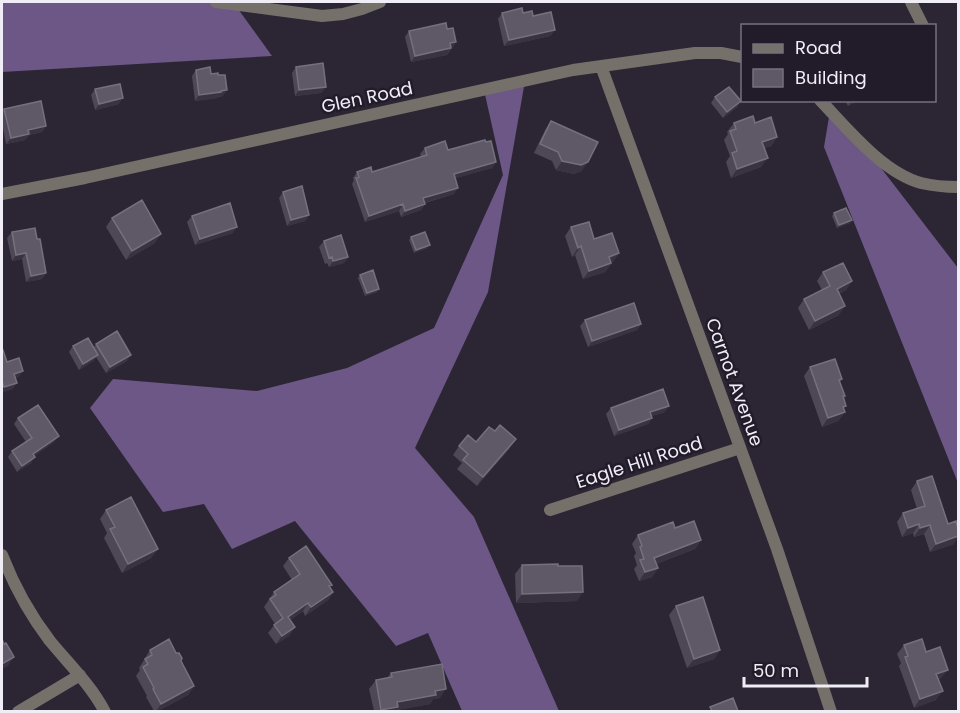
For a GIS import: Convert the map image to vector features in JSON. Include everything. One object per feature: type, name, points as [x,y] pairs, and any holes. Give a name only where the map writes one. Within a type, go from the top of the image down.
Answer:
[{"type":"street","points":[[216,2],[322,16],[344,14],[380,2]]},
{"type":"street","points":[[911,2],[922,24]]},
{"type":"street","name":"Glen Road","points":[[2,194],[85,178],[573,70],[695,52],[741,57]]},
{"type":"street","name":"Carnot Avenue","points":[[601,66],[777,549],[831,711]]},
{"type":"street","points":[[822,102],[861,142],[901,174],[940,187],[958,187]]},
{"type":"street","name":"Eagle Hill Road","points":[[550,510],[740,448]]},
{"type":"street","points":[[2,555],[11,578],[30,613],[80,675],[105,711]]},
{"type":"street","points":[[18,711],[80,675]]},
{"type":"shaded area","points":[[2,2],[233,2],[272,56],[2,72]]},
{"type":"shaded area","points":[[525,81],[488,292],[415,448],[474,517],[559,711],[462,711],[428,633],[396,646],[295,521],[232,549],[204,504],[163,512],[90,408],[113,379],[257,391],[347,368],[434,328],[503,175],[484,90]]},
{"type":"shaded area","points":[[830,111],[861,142],[958,268],[958,483],[824,147]]},
{"type":"building","points":[[522,8],[523,13],[532,11],[533,16],[551,12],[555,30],[509,40],[502,13]]},
{"type":"building","points":[[446,23],[447,29],[453,28],[456,42],[450,43],[451,48],[415,56],[409,31]]},
{"type":"building","points":[[323,63],[326,87],[299,90],[296,67]]},
{"type":"building","points":[[210,67],[211,74],[225,75],[227,90],[199,95],[196,70]]},
{"type":"building","points":[[120,84],[123,98],[99,104],[95,89]]},
{"type":"building","points":[[729,87],[741,101],[727,112],[715,97]]},
{"type":"building","points":[[41,101],[46,126],[28,130],[29,134],[11,138],[4,109]]},
{"type":"building","points":[[753,116],[755,123],[771,117],[777,137],[762,142],[768,158],[737,169],[732,153],[737,151],[730,131],[736,129],[734,123]]},
{"type":"building","points":[[551,121],[598,142],[588,162],[581,165],[562,161],[558,152],[540,144]]},
{"type":"building","points":[[485,140],[486,142],[491,141],[496,162],[454,174],[458,188],[423,198],[425,204],[405,211],[403,204],[369,216],[356,178],[359,177],[357,172],[371,167],[372,172],[427,155],[425,148],[445,141],[448,150]]},
{"type":"building","points":[[302,186],[309,215],[291,220],[283,192]]},
{"type":"building","points":[[142,200],[161,234],[132,251],[112,218]]},
{"type":"building","points":[[230,203],[237,227],[200,239],[192,216]]},
{"type":"building","points":[[846,208],[852,220],[839,225],[834,213]]},
{"type":"building","points":[[589,222],[594,239],[612,233],[619,253],[609,257],[611,263],[589,271],[581,246],[578,248],[571,227]]},
{"type":"building","points":[[35,228],[37,239],[40,239],[46,273],[31,276],[26,253],[16,255],[12,232]]},
{"type":"building","points":[[425,232],[430,245],[416,250],[411,237]]},
{"type":"building","points":[[341,235],[348,257],[333,261],[332,257],[329,258],[324,241]]},
{"type":"building","points":[[843,263],[852,281],[837,289],[845,306],[815,321],[804,299],[830,286],[823,272]]},
{"type":"building","points":[[373,270],[379,289],[367,293],[360,275]]},
{"type":"building","points":[[634,303],[641,324],[592,341],[585,320]]},
{"type":"building","points":[[117,331],[131,355],[110,367],[96,344]]},
{"type":"building","points":[[88,338],[98,355],[83,364],[73,346]]},
{"type":"building","points":[[2,350],[7,362],[19,358],[23,371],[14,374],[17,383],[4,387],[2,381]]},
{"type":"building","points":[[835,359],[842,379],[839,380],[846,406],[843,407],[845,412],[828,418],[810,367]]},
{"type":"building","points":[[663,389],[669,406],[650,412],[652,418],[619,430],[611,408]]},
{"type":"building","points":[[38,405],[59,436],[33,454],[35,457],[22,466],[12,451],[32,438],[18,418]]},
{"type":"building","points":[[500,425],[516,439],[483,477],[463,460],[468,454],[459,446],[468,435],[476,442],[489,427],[495,431]]},
{"type":"building","points":[[932,476],[948,524],[956,521],[958,529],[958,536],[936,544],[930,525],[920,528],[919,524],[908,528],[903,513],[925,506],[917,481]]},
{"type":"building","points":[[131,497],[158,549],[128,564],[110,529],[115,527],[106,510]]},
{"type":"building","points":[[694,521],[701,540],[654,558],[658,568],[645,572],[640,560],[644,559],[638,535],[673,522],[675,528]]},
{"type":"building","points":[[306,546],[332,585],[329,586],[333,592],[311,607],[308,603],[288,617],[295,627],[282,636],[274,625],[283,618],[270,599],[276,595],[274,592],[300,574],[289,558]]},
{"type":"building","points":[[558,564],[558,566],[582,566],[583,592],[522,594],[522,565]]},
{"type":"building","points":[[703,597],[720,650],[694,659],[676,606]]},
{"type":"building","points":[[2,639],[14,657],[2,664]]},
{"type":"building","points":[[169,639],[176,653],[179,653],[182,658],[181,661],[194,686],[161,704],[143,667],[148,664],[145,659],[152,655],[150,650]]},
{"type":"building","points":[[922,639],[926,652],[940,647],[948,670],[936,674],[943,691],[920,699],[905,657],[908,656],[904,645]]},
{"type":"building","points":[[442,664],[446,689],[435,691],[436,695],[397,702],[398,707],[381,710],[376,680],[392,677],[391,673]]},
{"type":"building","points":[[733,698],[738,711],[712,711],[710,707]]}]
